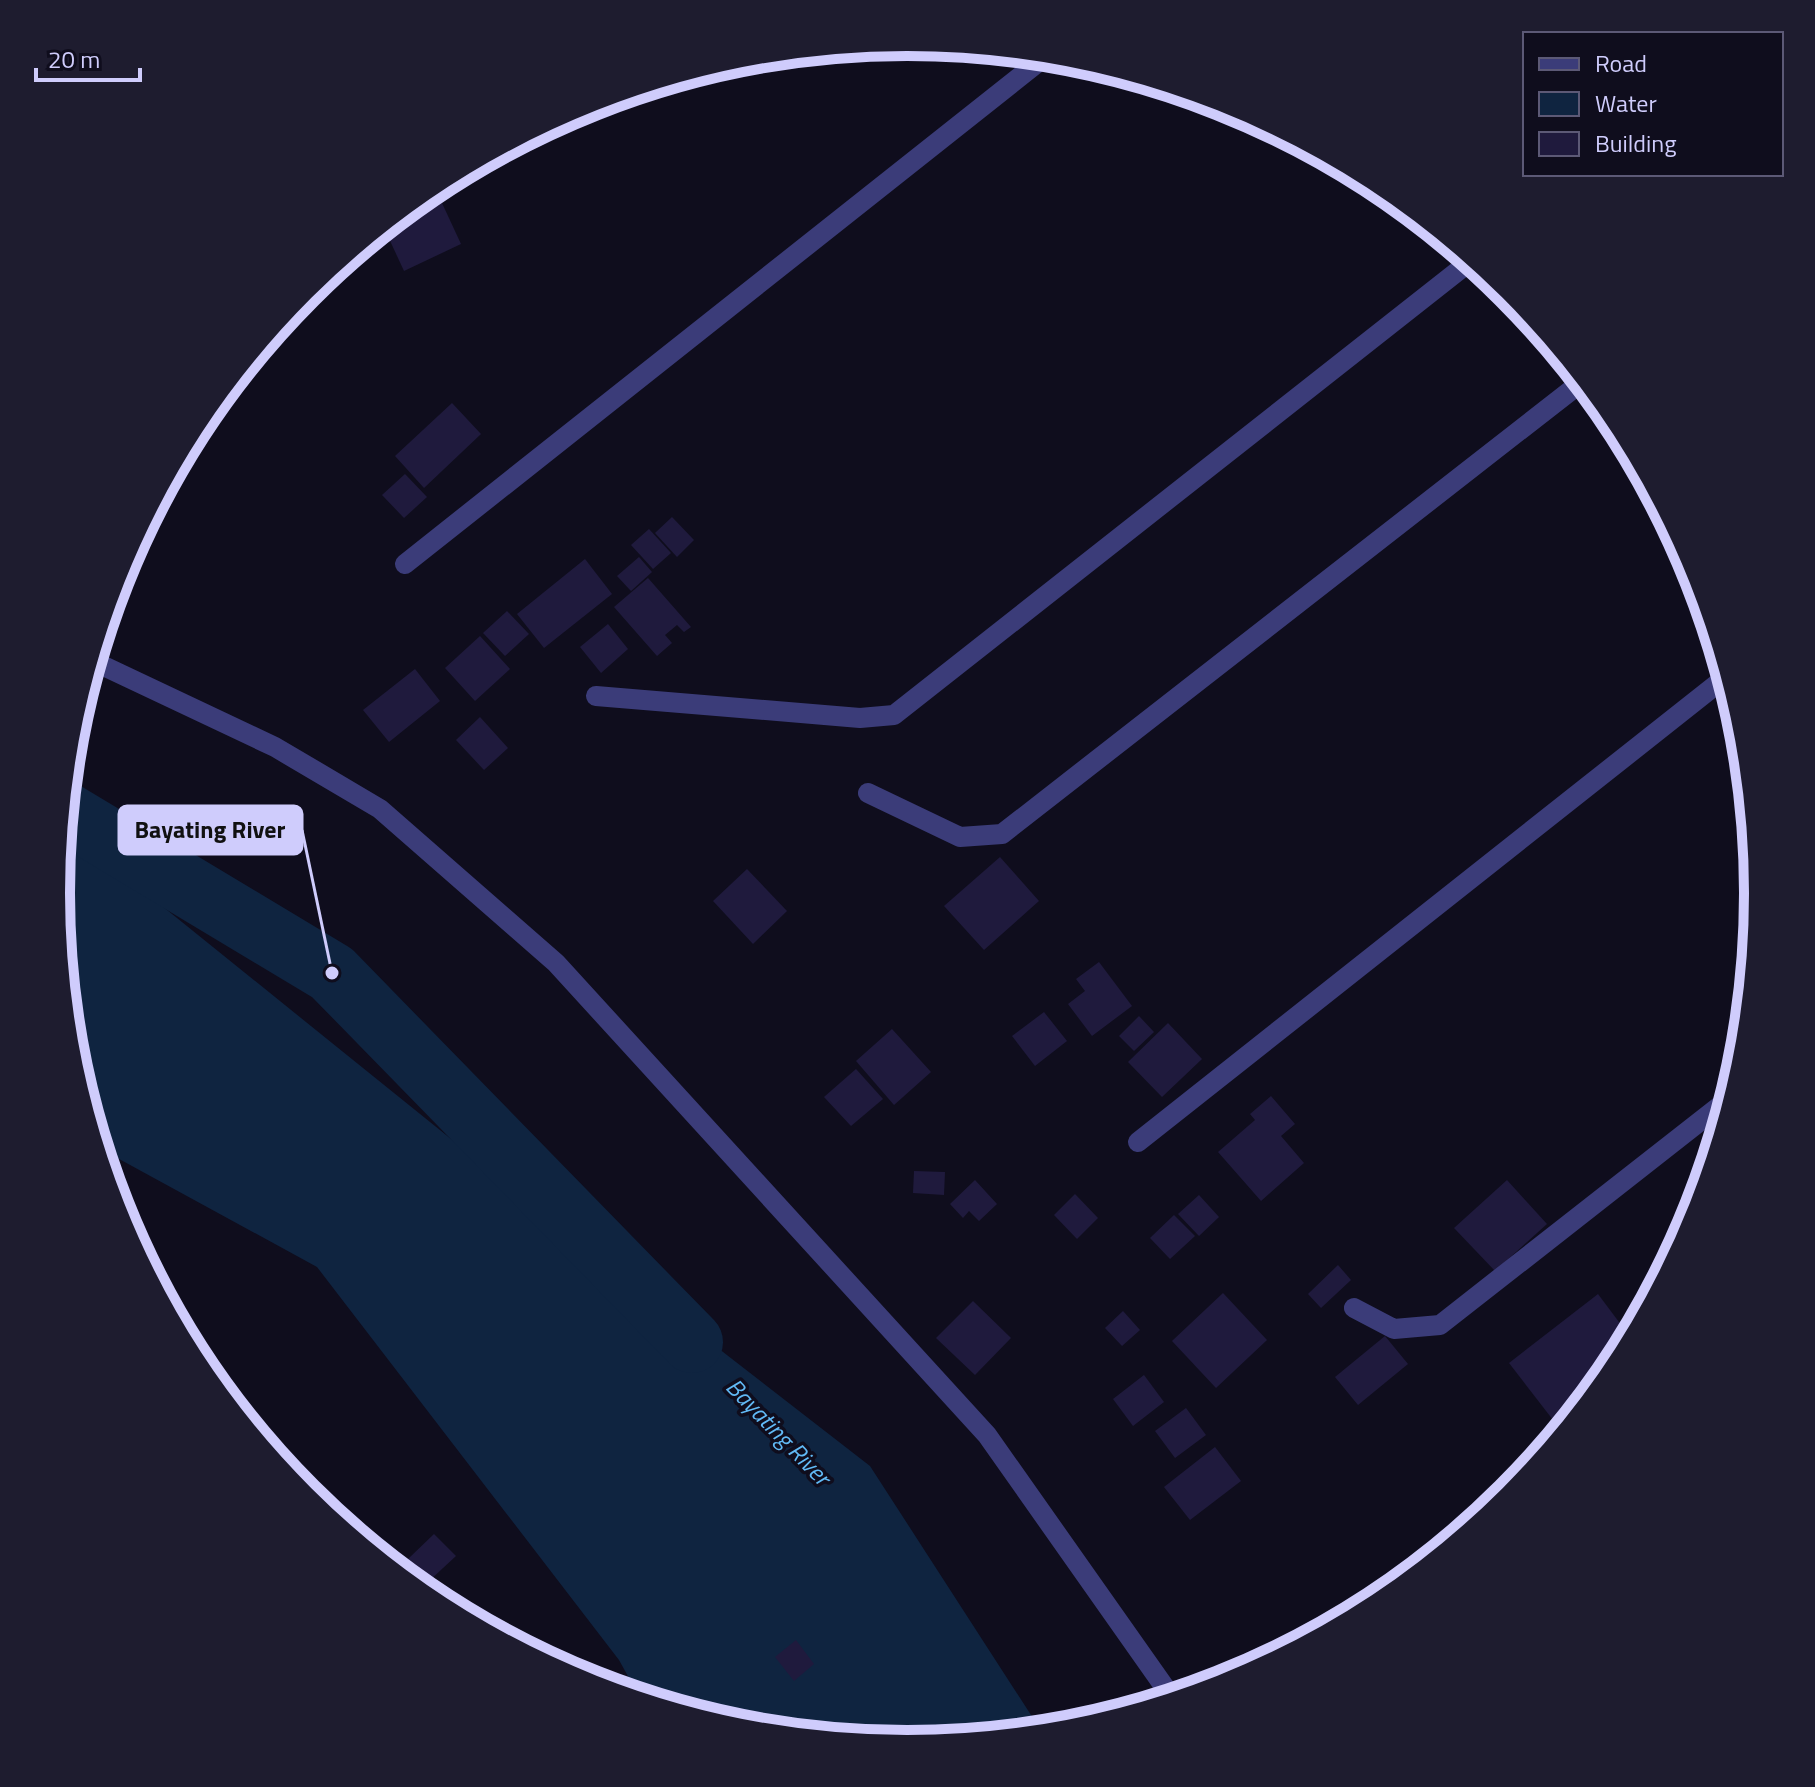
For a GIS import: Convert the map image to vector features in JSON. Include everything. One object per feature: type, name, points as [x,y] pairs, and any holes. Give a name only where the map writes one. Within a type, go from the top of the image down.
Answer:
[{"type":"street","points":[[405,564],[1034,66]]},
{"type":"street","points":[[596,696],[860,718],[894,715],[1463,267]]},
{"type":"street","points":[[868,793],[960,837],[1002,834],[1575,388]]},
{"type":"street","points":[[102,665],[275,747],[380,809],[556,963],[987,1435],[1167,1690]]},
{"type":"street","points":[[1138,1142],[1718,683]]},
{"type":"street","points":[[1354,1308],[1394,1329],[1440,1325],[1716,1108]]},
{"type":"water","points":[[72,838],[84,843],[518,1193],[870,1466],[1035,1721],[962,1729],[853,1729],[744,1715],[633,1685],[619,1660],[317,1267],[112,1155],[86,1057],[77,1003],[70,894]]},
{"type":"building","points":[[442,203],[461,244],[404,271],[388,237],[418,214]]},
{"type":"building","points":[[452,403],[481,434],[424,488],[395,456]]},
{"type":"building","points":[[405,474],[427,497],[404,518],[382,495]]},
{"type":"building","points":[[672,517],[694,540],[677,557],[655,533]]},
{"type":"building","points":[[649,529],[671,553],[653,569],[631,545]]},
{"type":"building","points":[[639,557],[652,572],[631,591],[617,576]]},
{"type":"building","points":[[585,559],[612,594],[544,648],[517,614]]},
{"type":"building","points":[[648,578],[691,627],[684,632],[677,625],[665,635],[672,643],[657,656],[614,607]]},
{"type":"building","points":[[507,611],[529,634],[505,656],[483,633]]},
{"type":"building","points":[[608,624],[628,649],[601,673],[580,647]]},
{"type":"building","points":[[480,636],[510,669],[475,701],[445,668]]},
{"type":"building","points":[[415,669],[440,701],[389,742],[363,710]]},
{"type":"building","points":[[480,717],[508,748],[484,770],[456,740]]},
{"type":"building","points":[[1000,857],[1039,901],[984,950],[944,906]]},
{"type":"building","points":[[747,869],[787,911],[753,944],[713,901]]},
{"type":"building","points":[[1099,962],[1132,1006],[1092,1036],[1068,1004],[1085,991],[1076,979]]},
{"type":"building","points":[[1044,1012],[1067,1041],[1035,1066],[1012,1036]]},
{"type":"building","points":[[1139,1016],[1154,1032],[1134,1051],[1119,1036]]},
{"type":"building","points":[[1168,1023],[1202,1059],[1162,1097],[1128,1062]]},
{"type":"building","points":[[892,1029],[931,1072],[894,1105],[856,1061]]},
{"type":"building","points":[[856,1069],[883,1099],[851,1126],[824,1097]]},
{"type":"building","points":[[1271,1096],[1295,1124],[1281,1136],[1304,1163],[1261,1201],[1218,1152],[1255,1120],[1250,1114]]},
{"type":"building","points":[[914,1171],[945,1172],[944,1195],[913,1193]]},
{"type":"building","points":[[975,1180],[997,1204],[979,1221],[969,1211],[963,1218],[950,1204]]},
{"type":"building","points":[[1507,1180],[1547,1224],[1495,1271],[1454,1228]]},
{"type":"building","points":[[1075,1194],[1098,1218],[1077,1239],[1054,1215]]},
{"type":"building","points":[[1199,1195],[1219,1217],[1199,1236],[1178,1214]]},
{"type":"building","points":[[1174,1215],[1195,1236],[1170,1259],[1150,1238]]},
{"type":"building","points":[[1338,1265],[1351,1280],[1321,1308],[1308,1294]]},
{"type":"building","points":[[1223,1293],[1267,1340],[1216,1388],[1172,1341]]},
{"type":"building","points":[[1598,1294],[1623,1328],[1572,1403],[1553,1420],[1509,1363]]},
{"type":"building","points":[[973,1301],[1011,1338],[975,1375],[936,1338]]},
{"type":"building","points":[[1123,1311],[1140,1330],[1122,1346],[1105,1328]]},
{"type":"building","points":[[1385,1336],[1408,1364],[1358,1405],[1335,1377]]},
{"type":"building","points":[[1144,1375],[1164,1402],[1133,1426],[1113,1399]]},
{"type":"building","points":[[1186,1408],[1206,1435],[1175,1458],[1155,1431]]},
{"type":"building","points":[[1215,1447],[1241,1481],[1190,1520],[1164,1487]]},
{"type":"building","points":[[434,1534],[456,1556],[429,1581],[408,1559]]},
{"type":"building","points":[[796,1640],[814,1664],[794,1681],[775,1657]]},
{"type":"waterway","name":"Bayating River","points":[[74,818],[332,973],[692,1342]]},
{"type":"place","name":"Bayating River","points":[[332,973]]}]
